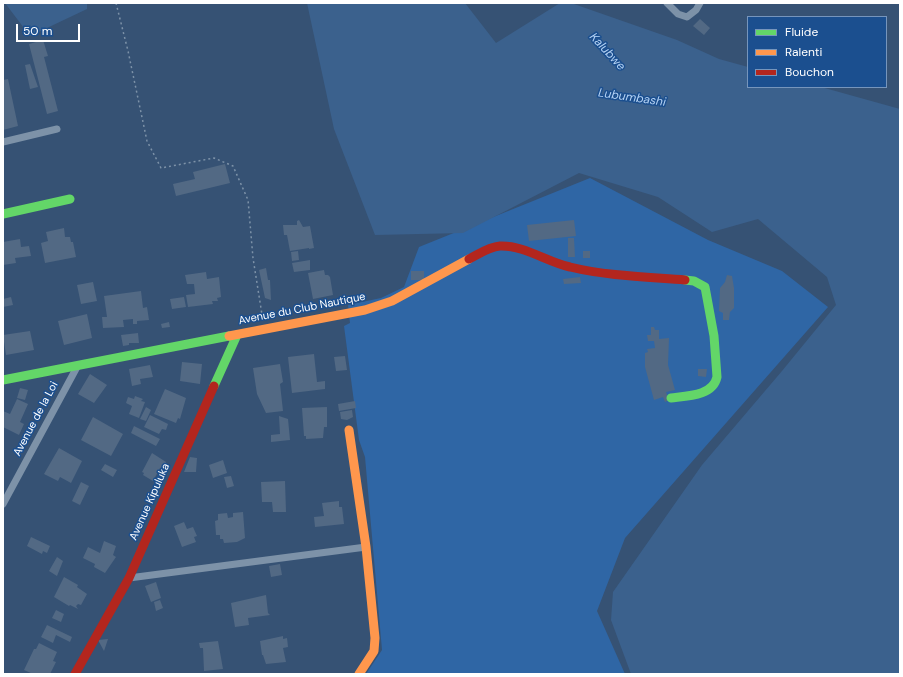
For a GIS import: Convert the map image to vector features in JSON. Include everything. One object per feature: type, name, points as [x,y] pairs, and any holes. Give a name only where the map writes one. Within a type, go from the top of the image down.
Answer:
[{"type":"street","points":[[667,3],[678,14],[687,18],[696,10],[700,3]]},
{"type":"street","points":[[3,142],[57,129]]},
{"type":"street","points":[[3,214],[70,198]]},
{"type":"street","name":"Avenue du Club Nautique","points":[[3,380],[77,367],[366,310],[406,294],[489,248],[513,246],[568,267],[639,277],[694,281],[705,287],[718,361],[719,378],[717,383],[704,392],[671,398]]},
{"type":"street","name":"Avenue Kipuluka","points":[[75,674],[129,578],[237,335]]},
{"type":"street","name":"Avenue de la Loi","points":[[3,504],[77,367]]},
{"type":"street","points":[[349,430],[366,547],[375,646],[372,654],[359,674]]},
{"type":"street","points":[[129,578],[366,547]]},
{"type":"path","points":[[116,3],[147,141],[161,168],[214,158],[233,166],[248,200],[253,258],[264,330]]},
{"type":"shaded area","points":[[590,178],[708,240],[782,271],[828,307],[625,538],[597,611],[625,674],[366,674],[382,650],[365,457],[359,440],[344,326],[350,323],[348,305],[381,298],[404,287],[419,247]]},
{"type":"water","points":[[5,3],[87,3],[87,9],[30,36]]},
{"type":"water","points":[[307,3],[465,3],[496,43],[560,3],[571,3],[677,40],[719,59],[747,67],[747,88],[825,88],[900,109],[900,674],[631,674],[611,620],[613,592],[702,465],[836,305],[827,277],[758,219],[712,232],[658,197],[579,173],[463,233],[375,235],[334,129]]},
{"type":"building","points":[[700,19],[710,28],[704,35],[693,26]]},
{"type":"building","points":[[43,40],[48,56],[44,57],[58,111],[47,114],[29,44]]},
{"type":"building","points":[[30,64],[38,87],[30,89],[25,65]]},
{"type":"building","points":[[8,79],[18,126],[3,130],[3,80]]},
{"type":"building","points":[[225,164],[230,183],[176,196],[173,184],[195,179],[193,172]]},
{"type":"building","points":[[299,220],[303,227],[310,226],[314,248],[290,251],[287,235],[284,235],[283,225],[297,225],[297,221]]},
{"type":"building","points":[[574,220],[576,236],[529,241],[527,225]]},
{"type":"building","points":[[64,228],[65,237],[70,237],[71,242],[73,242],[76,257],[45,263],[41,243],[48,241],[46,232]]},
{"type":"building","points":[[568,238],[574,238],[575,257],[568,257]]},
{"type":"building","points":[[20,239],[21,247],[29,246],[31,256],[15,258],[16,263],[3,265],[3,242]]},
{"type":"building","points":[[298,251],[299,260],[292,261],[291,252]]},
{"type":"building","points":[[583,251],[590,251],[590,258],[583,258]]},
{"type":"building","points":[[310,260],[310,270],[294,272],[292,263]]},
{"type":"building","points":[[266,268],[268,280],[270,280],[271,300],[265,298],[259,270]]},
{"type":"building","points":[[324,270],[325,275],[330,277],[333,295],[313,299],[308,273]]},
{"type":"building","points":[[411,271],[424,271],[424,280],[411,280]]},
{"type":"building","points":[[206,272],[207,279],[219,277],[221,297],[217,298],[218,301],[212,301],[213,304],[188,307],[186,295],[195,294],[194,284],[187,284],[185,275]]},
{"type":"building","points":[[727,275],[732,276],[734,288],[734,308],[730,312],[729,320],[723,320],[723,313],[719,311],[720,288],[725,282]]},
{"type":"building","points":[[580,277],[581,283],[564,284],[563,279]]},
{"type":"building","points":[[93,282],[97,301],[81,304],[77,285]]},
{"type":"building","points":[[141,291],[143,308],[147,307],[149,320],[137,321],[137,324],[133,324],[133,319],[123,320],[124,327],[103,328],[102,317],[107,317],[104,296]]},
{"type":"building","points":[[11,297],[13,305],[3,307],[3,299]]},
{"type":"building","points":[[184,297],[186,307],[172,309],[170,299]]},
{"type":"building","points":[[87,314],[92,338],[64,345],[58,321]]},
{"type":"building","points":[[169,322],[170,327],[162,328],[161,324]]},
{"type":"building","points":[[651,327],[654,327],[655,330],[659,330],[659,339],[669,338],[668,365],[675,390],[666,392],[669,400],[665,402],[663,397],[654,400],[645,367],[645,353],[648,352],[647,349],[655,348],[654,341],[648,341],[647,335],[651,335]]},
{"type":"building","points":[[30,331],[34,350],[6,355],[3,335]]},
{"type":"building","points":[[138,333],[139,343],[129,343],[129,345],[123,346],[121,335]]},
{"type":"building","points":[[314,354],[317,382],[325,381],[325,389],[292,393],[288,357]]},
{"type":"building","points":[[345,356],[347,370],[336,371],[334,357]]},
{"type":"building","points":[[182,362],[202,364],[200,384],[180,381]]},
{"type":"building","points":[[280,364],[283,382],[280,384],[283,411],[266,413],[257,394],[253,368]]},
{"type":"building","points":[[150,365],[153,377],[140,379],[141,384],[132,386],[129,369]]},
{"type":"building","points":[[698,369],[707,369],[706,377],[698,376]]},
{"type":"building","points":[[90,374],[107,385],[94,403],[78,394]]},
{"type":"building","points":[[20,388],[28,390],[25,400],[17,398]]},
{"type":"building","points":[[165,389],[186,398],[180,419],[178,418],[176,423],[154,414]]},
{"type":"building","points":[[135,396],[143,399],[141,401],[145,402],[139,418],[129,414],[132,406],[126,403],[128,397],[134,399]]},
{"type":"building","points":[[17,399],[28,404],[20,422],[24,424],[19,435],[3,427],[3,411],[10,414]]},
{"type":"building","points":[[355,401],[356,408],[339,411],[338,404]]},
{"type":"building","points":[[146,407],[151,410],[146,421],[140,419]]},
{"type":"building","points":[[327,407],[327,427],[324,427],[323,438],[306,439],[306,436],[304,436],[302,408]]},
{"type":"building","points":[[352,410],[353,417],[347,420],[341,419],[340,412]]},
{"type":"building","points":[[150,415],[168,424],[166,430],[162,429],[159,434],[144,427]]},
{"type":"building","points":[[279,416],[288,419],[290,440],[271,442],[271,435],[280,434]]},
{"type":"building","points":[[93,417],[123,434],[111,456],[81,440]]},
{"type":"building","points":[[134,426],[160,439],[156,446],[131,433]]},
{"type":"building","points":[[59,448],[82,461],[71,483],[60,477],[58,481],[44,474]]},
{"type":"building","points":[[152,453],[166,462],[163,469],[160,468],[153,481],[143,475],[144,473],[142,472]]},
{"type":"building","points":[[190,457],[197,458],[196,472],[184,472]]},
{"type":"building","points":[[223,460],[227,473],[213,478],[209,465]]},
{"type":"building","points":[[105,464],[117,470],[113,477],[101,470]]},
{"type":"building","points":[[231,476],[234,486],[227,488],[224,477]]},
{"type":"building","points":[[285,481],[286,512],[273,512],[272,502],[262,502],[261,482]]},
{"type":"building","points":[[81,482],[89,486],[80,505],[72,501]]},
{"type":"building","points":[[339,501],[339,507],[342,507],[344,524],[315,527],[314,517],[324,516],[322,503]]},
{"type":"building","points":[[243,512],[245,538],[237,542],[224,543],[223,539],[220,539],[220,535],[216,535],[215,521],[218,520],[218,514],[227,513],[228,518],[233,517],[233,513]]},
{"type":"building","points":[[184,522],[187,529],[193,527],[197,536],[194,537],[196,542],[182,547],[174,526]]},
{"type":"building","points":[[31,537],[50,546],[47,553],[43,551],[42,554],[27,546]]},
{"type":"building","points":[[104,541],[116,546],[113,555],[116,557],[105,573],[94,567],[95,564],[83,558],[88,547],[100,553]]},
{"type":"building","points":[[57,557],[63,561],[57,576],[49,571]]},
{"type":"building","points":[[280,564],[282,575],[271,577],[269,566]]},
{"type":"building","points":[[64,577],[78,585],[77,587],[87,594],[81,605],[78,604],[76,606],[78,609],[70,605],[69,606],[54,597]]},
{"type":"building","points":[[156,582],[161,598],[151,602],[145,586]]},
{"type":"building","points":[[266,595],[268,613],[270,615],[248,618],[249,625],[235,627],[231,603]]},
{"type":"building","points":[[160,600],[163,608],[156,611],[154,602]]},
{"type":"building","points":[[56,610],[64,614],[61,622],[52,618]]},
{"type":"building","points":[[47,625],[72,637],[70,642],[56,635],[53,643],[41,637]]},
{"type":"building","points":[[283,636],[283,639],[287,638],[288,647],[283,648],[286,662],[266,664],[262,655],[260,641]]},
{"type":"building","points":[[108,639],[104,651],[98,640]]},
{"type":"building","points":[[218,641],[223,669],[204,671],[203,648],[200,648],[199,643]]},
{"type":"building","points":[[39,643],[57,652],[53,661],[56,662],[50,674],[33,674],[24,670],[34,649],[36,649]]},
{"type":"traffic: fast","points":[[3,214],[70,199]]},
{"type":"traffic: fast","points":[[671,398],[698,394],[705,391],[715,383],[717,377],[714,336],[705,287],[694,281],[685,280]]},
{"type":"traffic: fast","points":[[214,386],[237,335]]},
{"type":"traffic: fast","points":[[3,380],[229,336]]},
{"type":"traffic: slow","points":[[229,336],[365,310],[392,301],[469,259]]},
{"type":"traffic: slow","points":[[349,430],[366,547],[375,638],[374,651],[359,674]]},
{"type":"traffic: jam","points":[[469,259],[492,248],[509,246],[527,251],[561,265],[584,270],[627,276],[685,280]]},
{"type":"traffic: jam","points":[[75,674],[129,578],[214,386]]},
{"type":"water label","name":"Kalubwe","points":[[607,52]]},
{"type":"water label","name":"Lubumbashi","points":[[632,98]]}]
